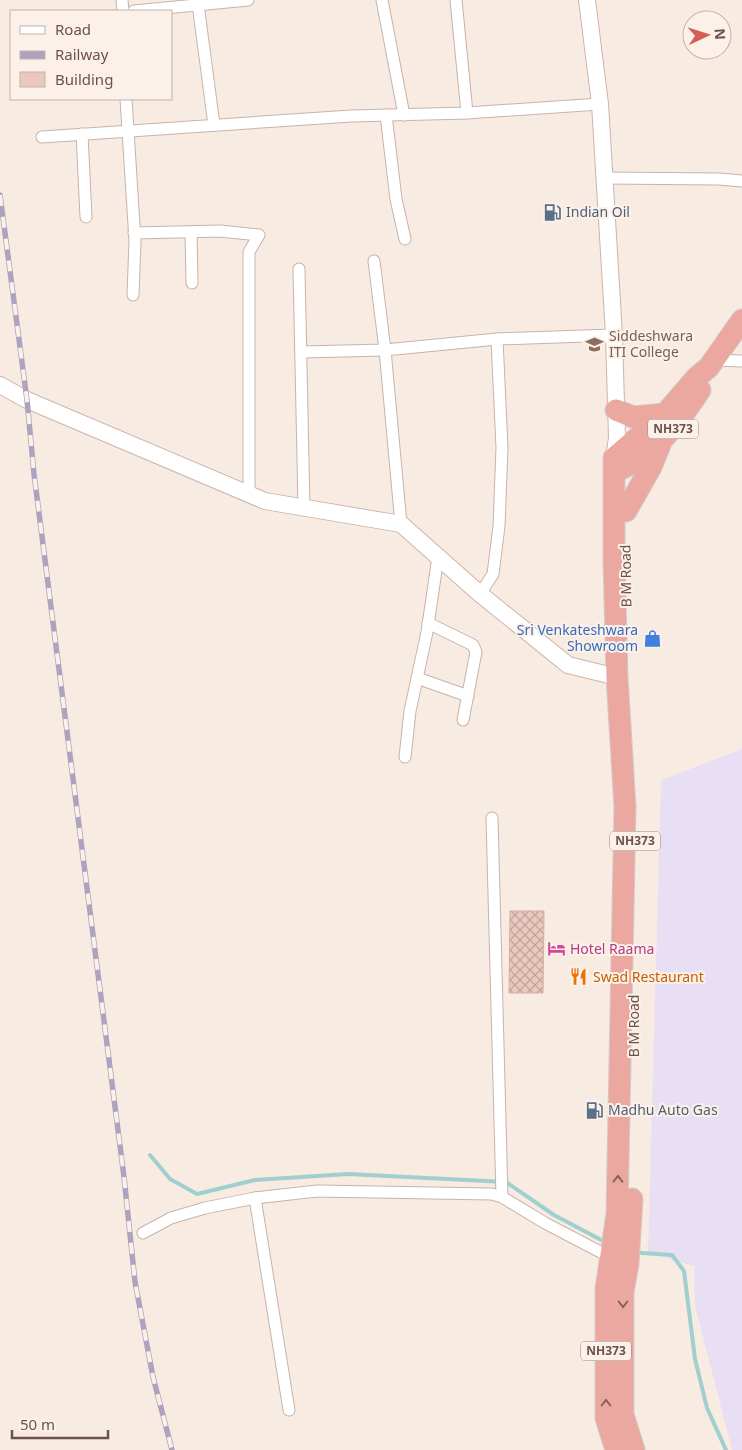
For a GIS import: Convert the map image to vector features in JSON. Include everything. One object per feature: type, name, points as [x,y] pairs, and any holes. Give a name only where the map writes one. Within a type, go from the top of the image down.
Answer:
[{"type":"highway","name":"NH373","points":[[616,1450],[606,1418],[606,1289],[623,1230],[618,1205],[625,807],[617,677],[614,562],[619,457],[665,414],[696,378],[712,363],[742,320]]},
{"type":"highway","name":"NH373","points":[[619,457],[661,443],[678,424],[706,381],[712,363]]},
{"type":"highway","points":[[616,410],[633,417],[665,414]]},
{"type":"highway","points":[[626,511],[651,467],[661,443]]},
{"type":"highway","name":"B M Road","points":[[619,457],[626,511],[628,692],[635,821],[632,1178],[623,1230]]},
{"type":"highway","name":"NH373","points":[[617,1255],[623,1292],[623,1415],[634,1450]]},
{"type":"main road","points":[[587,0],[600,104],[614,335],[619,457]]},
{"type":"main road","points":[[0,385],[27,400],[266,501],[401,524],[480,594],[568,665],[617,677]]},
{"type":"street","points":[[143,10],[213,1],[248,0]]},
{"type":"street","points":[[382,0],[404,114]]},
{"type":"street","points":[[456,0],[467,113]]},
{"type":"street","points":[[198,4],[214,125]]},
{"type":"street","points":[[126,100],[134,234],[133,295]]},
{"type":"street","points":[[42,137],[214,125],[404,114],[467,113],[600,104]]},
{"type":"street","points":[[386,115],[396,199],[405,239]]},
{"type":"street","points":[[82,134],[86,217]]},
{"type":"street","points":[[604,178],[719,179],[742,182]]},
{"type":"street","points":[[134,234],[220,231],[259,235],[249,252],[249,494]]},
{"type":"street","points":[[191,232],[192,283]]},
{"type":"street","points":[[374,261],[385,350],[401,524]]},
{"type":"street","points":[[299,269],[304,508]]},
{"type":"street","points":[[301,352],[385,350],[497,339],[614,335]]},
{"type":"street","points":[[480,594],[493,574],[499,526],[502,448],[497,339]]},
{"type":"street","points":[[712,363],[742,361]]},
{"type":"street","points":[[405,758],[410,711],[428,624],[438,557]]},
{"type":"street","points":[[428,624],[474,645],[476,652],[463,720]]},
{"type":"street","points":[[417,678],[468,696]]},
{"type":"street","points":[[492,818],[502,1197]]},
{"type":"street","points":[[143,1233],[172,1218],[205,1208],[255,1198],[317,1191],[492,1194],[502,1197],[545,1223],[617,1255]]},
{"type":"street","points":[[255,1198],[289,1410]]},
{"type":"shaded area","points":[[742,749],[742,1450],[732,1450],[695,1306],[694,1266],[648,1253],[661,780]]},
{"type":"building","points":[[510,911],[544,911],[543,993],[509,993]]},
{"type":"waterway","points":[[150,1155],[170,1179],[197,1194],[255,1180],[348,1174],[506,1182],[554,1215],[607,1243]]},
{"type":"waterway","points":[[635,1251],[672,1255],[684,1271],[695,1359],[707,1408],[726,1450]]},
{"type":"railway","points":[[0,195],[124,1177],[135,1282],[153,1377],[172,1450]]},
{"type":"place","name":"Indian Oil","points":[[552,212]]},
{"type":"place","name":"Siddeshwara ITI College","points":[[595,344]]},
{"type":"place","name":"Sri Venkateshwara Showroom","points":[[652,638]]},
{"type":"place","name":"Hotel Raama","points":[[556,949]]},
{"type":"place","name":"Swad Restaurant","points":[[579,977]]},
{"type":"place","name":"Madhu Auto Gas","points":[[594,1110]]}]
